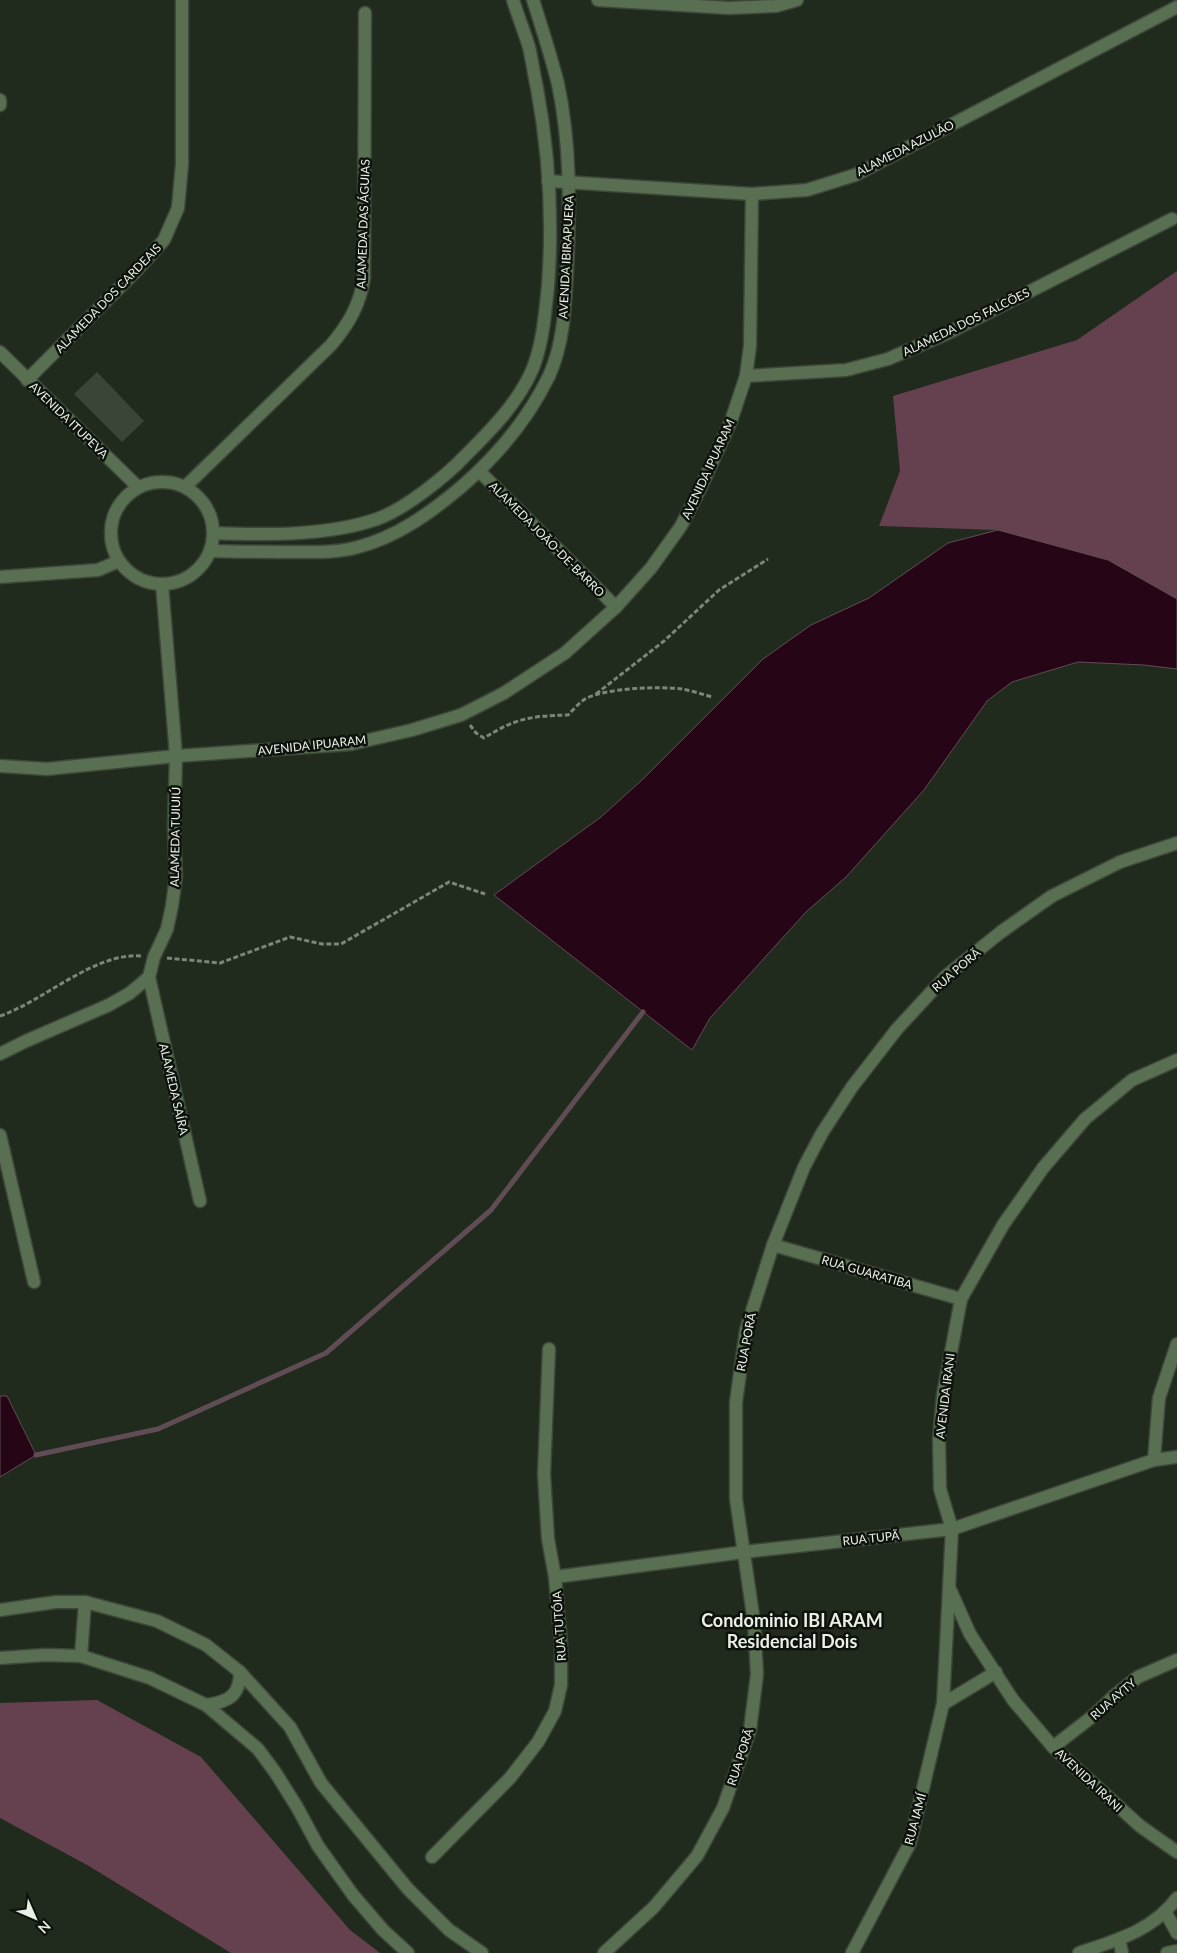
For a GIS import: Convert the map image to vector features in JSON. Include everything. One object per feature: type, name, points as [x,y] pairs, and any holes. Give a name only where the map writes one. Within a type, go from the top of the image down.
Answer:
[{"type":"street","name":"ALAMEDA DOS CARDEAIS","points":[[27,380],[137,270],[164,240],[178,208],[182,164],[182,0]]},
{"type":"street","name":"AVENIDA IBIRAPUERA","points":[[214,533],[272,535],[347,527],[378,519],[418,497],[458,464],[517,398],[532,369],[539,346],[545,318],[550,258],[544,123],[529,49],[513,0]]},
{"type":"street","name":"AVENIDA IBIRAPUERA","points":[[211,551],[333,552],[359,547],[390,535],[430,513],[479,471],[515,430],[532,407],[549,375],[562,334],[565,310],[569,182],[558,85],[533,0]]},
{"type":"street","points":[[598,0],[729,8],[776,6],[797,0]]},
{"type":"street","name":"ALAMEDA AZULÃO","points":[[548,181],[752,194],[807,190],[855,175],[1177,7]]},
{"type":"street","name":"ALAMEDA DAS ÁGUIAS","points":[[186,486],[331,345],[348,324],[362,292],[364,272],[365,13]]},
{"type":"street","points":[[0,100],[0,105]]},
{"type":"street","name":"AVENIDA IPUARAM","points":[[0,766],[47,769],[176,756],[351,744],[412,730],[462,715],[504,693],[565,654],[616,607],[651,568],[681,526],[731,421],[746,376],[750,346],[752,194]]},
{"type":"street","name":"ALAMEDA DOS FALCÕES","points":[[746,376],[846,370],[888,359],[948,333],[1172,219]]},
{"type":"street","name":"AVENIDA ITUPEVA","points":[[0,352],[138,487]]},
{"type":"street","name":"ALAMEDA JOÃO-DE-BARRO","points":[[479,471],[616,607]]},
{"type":"street","points":[[170,481],[186,486],[201,498],[211,514],[214,533],[211,551],[204,564],[194,574],[181,581],[162,584],[149,583],[132,575],[118,562],[111,542],[112,520],[122,501],[138,487],[153,482],[170,481]]},
{"type":"street","points":[[0,578],[98,570],[118,562]]},
{"type":"street","name":"ALAMEDA TUIUIÚ","points":[[149,977],[154,957],[167,929],[176,876],[174,829],[176,756],[162,584]]},
{"type":"street","name":"RUA PORÃ","points":[[604,1953],[654,1906],[696,1856],[723,1808],[750,1730],[757,1674],[754,1622],[736,1499],[736,1402],[746,1330],[773,1245],[804,1167],[822,1133],[852,1087],[897,1029],[946,976],[1052,896],[1120,862],[1177,843]]},
{"type":"street","points":[[0,1054],[109,1005],[130,993],[149,977]]},
{"type":"street","name":"ALAMEDA SAÍRA","points":[[149,977],[200,1202]]},
{"type":"street","name":"AVENIDA IRANI","points":[[1177,1060],[1132,1080],[1085,1119],[1043,1168],[1003,1225],[961,1299],[943,1394],[938,1440],[940,1490],[952,1529],[949,1587],[970,1634],[1013,1700],[1053,1747],[1140,1826],[1177,1852]]},
{"type":"street","points":[[0,1135],[34,1282]]},
{"type":"street","name":"RUA GUARATIBA","points":[[773,1245],[961,1299]]},
{"type":"street","points":[[1154,1460],[1159,1398],[1177,1344]]},
{"type":"street","name":"RUA TUTÓIA","points":[[432,1857],[510,1778],[538,1742],[555,1711],[561,1685],[561,1644],[555,1577],[548,1539],[544,1474],[549,1349]]},
{"type":"street","name":"RUA TUPÃ","points":[[555,1577],[744,1552],[952,1529],[1154,1460],[1177,1457]]},
{"type":"street","name":"RUA IAMÍ","points":[[852,1953],[910,1843],[943,1704],[949,1587]]},
{"type":"street","points":[[0,1610],[56,1602],[85,1602],[157,1621],[206,1645],[240,1672],[290,1727],[321,1783],[408,1889],[449,1930],[482,1953]]},
{"type":"street","points":[[81,1656],[85,1602]]},
{"type":"street","points":[[0,1658],[45,1655],[81,1656],[150,1678],[206,1705],[258,1749],[297,1807],[318,1846],[352,1895],[383,1930],[408,1953]]},
{"type":"street","name":"RUA AYTY","points":[[1053,1747],[1138,1677],[1177,1660]]},
{"type":"street","points":[[206,1705],[228,1700],[240,1683],[240,1672]]},
{"type":"street","points":[[943,1704],[996,1672]]},
{"type":"street","points":[[1079,1953],[1142,1929],[1166,1913],[1177,1898]]},
{"type":"street","points":[[1166,1913],[1177,1933]]},
{"type":"street","points":[[1118,1939],[1122,1953]]},
{"type":"street","points":[[1167,1953],[1177,1952]]},
{"type":"path","points":[[462,715],[476,733],[484,738],[511,722],[539,716],[568,716],[584,700],[596,694],[664,641],[719,590],[768,559]]},
{"type":"path","points":[[596,694],[650,688],[681,689],[712,696]]},
{"type":"path","points":[[0,1016],[92,968],[130,955],[220,963],[290,937],[322,944],[340,944],[449,882],[485,894]]},
{"type":"shaded area","points":[[1177,271],[1177,599],[1108,560],[998,530],[879,526],[900,471],[893,396],[1077,340]]},
{"type":"shaded area","points":[[998,530],[1108,560],[1177,599],[1177,669],[1144,665],[1078,662],[1012,682],[987,701],[924,790],[846,877],[806,912],[710,1018],[692,1050],[494,895],[601,817],[643,779],[763,659],[811,625],[869,598],[948,543]]},
{"type":"shaded area","points":[[0,1396],[7,1396],[36,1455],[0,1477]]},
{"type":"shaded area","points":[[97,1700],[201,1757],[350,1930],[380,1953],[231,1953],[89,1866],[0,1818],[0,1703]]},
{"type":"building","points":[[97,372],[144,421],[122,442],[74,394]]},
{"type":"waterway","points":[[36,1455],[158,1429],[326,1353],[491,1210],[643,1012]]},
{"type":"district","name":"Condominio IBI ARAM Residencial Dois","points":[[792,1630]]}]
